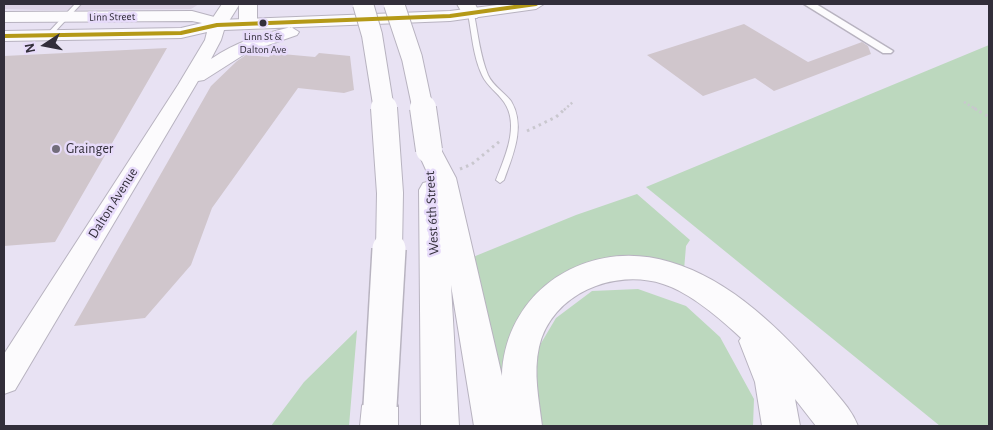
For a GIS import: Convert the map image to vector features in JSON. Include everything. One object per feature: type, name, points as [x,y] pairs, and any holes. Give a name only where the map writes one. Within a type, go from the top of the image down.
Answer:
[{"type":"highway","points":[[218,25],[231,4]]},
{"type":"highway","points":[[248,4],[248,24]]},
{"type":"highway","points":[[362,4],[372,35],[381,82],[389,150],[387,290],[380,416]]},
{"type":"highway","name":"West 6th Street","points":[[394,4],[407,37],[418,84],[429,150],[434,233],[440,426]]},
{"type":"highway","points":[[429,150],[443,178],[479,346],[493,426]]},
{"type":"highway","points":[[523,426],[520,366],[525,338],[536,313],[557,292],[579,278],[606,269],[631,268],[655,270],[679,277],[713,297],[749,326],[800,376],[839,426]]},
{"type":"highway","points":[[749,326],[770,369],[780,407],[781,426]]},
{"type":"main road","name":"Linn Street","points":[[4,36],[181,33],[218,25],[339,22],[469,7],[536,4]]},
{"type":"main road","name":"Linn Street","points":[[4,17],[192,16],[206,18],[218,25]]},
{"type":"main road","points":[[187,85],[241,46],[267,38],[339,22]]},
{"type":"main road","name":"Dalton Avenue","points":[[4,380],[187,85],[213,40],[218,25]]},
{"type":"street","points":[[808,4],[887,51]]},
{"type":"lane","points":[[48,36],[78,4]]},
{"type":"lane","points":[[469,7],[484,72],[489,82],[508,102],[514,122],[514,138],[500,180]]},
{"type":"path","points":[[964,102],[989,117]]},
{"type":"shaded area","points":[[4,4],[199,4],[191,9],[40,10],[4,9]]},
{"type":"green space","points":[[989,45],[989,426],[940,426],[646,187]]},
{"type":"green space","points":[[637,194],[690,240],[686,246],[684,270],[583,265],[559,276],[536,294],[516,322],[503,377],[499,377],[473,257],[576,215]]},
{"type":"green space","points":[[638,289],[686,306],[720,337],[754,399],[753,426],[539,426],[534,355],[556,318],[592,291]]},
{"type":"green space","points":[[357,330],[349,426],[271,426],[304,382]]},
{"type":"building","points":[[744,24],[808,62],[862,42],[868,46],[871,54],[774,91],[755,78],[703,96],[647,55]]},
{"type":"building","name":"Grainger","points":[[167,48],[55,242],[4,246],[4,56]]},
{"type":"building","points":[[271,53],[315,57],[319,53],[350,56],[354,90],[344,93],[298,88],[212,208],[191,265],[145,318],[74,326],[211,86],[246,55],[269,57]]},
{"type":"transit line","points":[[4,36],[181,33],[217,25],[450,16],[536,4]]},
{"type":"place","name":"Linn St & Dalton Ave","points":[[263,23]]},
{"type":"place","name":"Grainger","points":[[56,149]]}]
